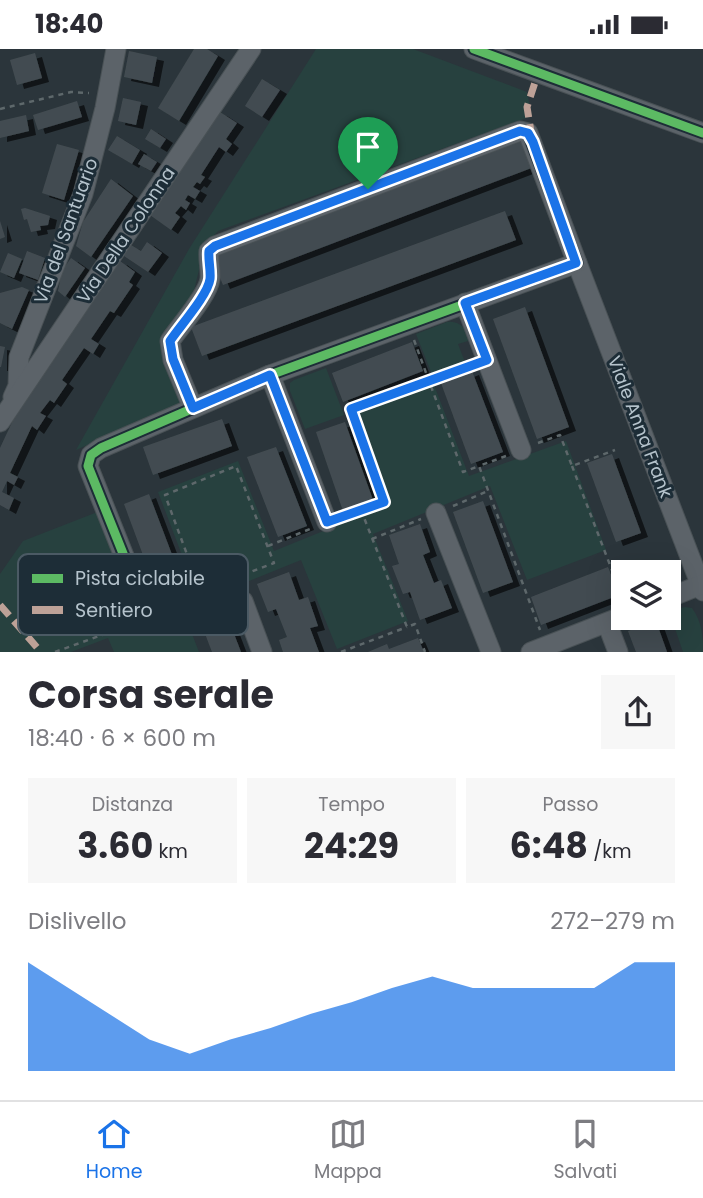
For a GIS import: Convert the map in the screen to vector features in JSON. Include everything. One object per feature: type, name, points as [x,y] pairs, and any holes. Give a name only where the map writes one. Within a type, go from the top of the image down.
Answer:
[{"type":"street","name":"Via del Santuario","points":[[4,416],[18,386],[19,357],[83,194],[105,108],[116,49]]},
{"type":"street","name":"Via Della Colonna","points":[[4,416],[251,49]]},
{"type":"street","points":[[474,49],[510,55],[703,132]]},
{"type":"street","name":"Viale Anna Frank","points":[[193,408],[173,359],[170,341],[197,304],[210,280],[207,264],[209,251],[215,246],[520,131],[528,133],[576,263],[696,554],[702,587]]},
{"type":"street","points":[[123,554],[88,466],[91,455],[101,448],[270,375],[576,263]]},
{"type":"street","points":[[465,303],[521,450]]},
{"type":"street","points":[[270,375],[327,522]]},
{"type":"street","points":[[436,513],[491,652]]},
{"type":"street","points":[[681,594],[702,587]]},
{"type":"street","points":[[248,618],[262,652]]},
{"type":"street","points":[[538,649],[611,621]]},
{"type":"street","points":[[616,630],[618,652]]},
{"type":"path","points":[[0,109],[71,92],[89,93],[105,108]]},
{"type":"path","points":[[408,325],[463,473],[560,435],[611,568]]},
{"type":"path","points":[[268,546],[384,502],[351,409],[487,360]]},
{"type":"path","points":[[572,466],[615,450]]},
{"type":"path","points":[[187,554],[165,495],[236,466],[274,563],[248,573]]},
{"type":"path","points":[[479,466],[538,649]]},
{"type":"path","points":[[361,510],[407,627]]},
{"type":"path","points":[[341,652],[415,624],[425,652]]},
{"type":"path","points":[[55,652],[102,635]]},
{"type":"green space","points":[[316,49],[413,49],[527,92],[532,116],[218,231],[205,245],[191,303],[175,339],[192,399],[76,450],[189,249]]},
{"type":"green space","points":[[447,322],[456,322],[462,326],[471,340],[458,344],[468,370],[435,382],[416,334]]},
{"type":"green space","points":[[326,368],[344,415],[305,429],[290,391],[290,383]]},
{"type":"green space","points":[[434,385],[469,476],[566,441],[606,550],[527,580],[490,486],[373,534],[408,621],[337,649],[301,560],[248,581],[248,554],[182,554],[158,492],[238,461],[274,551],[390,504],[355,412]]},
{"type":"green space","points":[[100,511],[117,554],[18,554],[18,635],[192,635],[199,652],[114,652],[108,638],[71,652],[0,652],[0,574],[23,541]]},
{"type":"green space","points":[[681,608],[692,608],[698,619],[703,652],[683,652],[675,630],[681,630]]},
{"type":"building","points":[[194,49],[207,49],[218,56],[179,121],[158,108]]},
{"type":"building","points":[[129,51],[157,57],[152,83],[124,77]]},
{"type":"building","points":[[35,53],[42,78],[17,85],[10,60]]},
{"type":"building","points":[[262,79],[280,90],[262,117],[245,106]]},
{"type":"building","points":[[123,98],[141,102],[136,125],[118,121]]},
{"type":"building","points":[[77,101],[82,117],[38,130],[33,115]]},
{"type":"building","points":[[220,112],[237,123],[226,139],[232,144],[226,152],[219,147],[201,175],[205,177],[200,184],[197,182],[193,187],[200,191],[195,199],[188,195],[185,200],[190,203],[186,210],[181,206],[175,213],[180,217],[171,230],[150,215]]},
{"type":"building","points":[[26,115],[29,131],[0,138],[0,121]]},
{"type":"building","points":[[151,129],[166,139],[160,148],[145,139]]},
{"type":"building","points":[[117,136],[140,150],[132,164],[108,150]]},
{"type":"building","points":[[523,137],[534,167],[223,285],[211,256]]},
{"type":"building","points":[[57,144],[79,150],[64,200],[42,193]]},
{"type":"building","points":[[144,154],[157,162],[151,171],[138,164]]},
{"type":"building","points":[[111,179],[133,196],[91,257],[76,246],[83,222]]},
{"type":"building","points":[[21,209],[50,216],[48,225],[40,226],[41,230],[31,232]]},
{"type":"building","points":[[505,211],[516,240],[202,356],[191,327]]},
{"type":"building","points":[[0,221],[5,237],[0,239]]},
{"type":"building","points":[[147,242],[162,253],[148,272],[124,256],[131,245],[141,251]]},
{"type":"building","points":[[27,251],[45,258],[38,280],[19,273]]},
{"type":"building","points":[[8,253],[22,259],[14,278],[0,272]]},
{"type":"building","points":[[71,258],[85,268],[65,297],[58,291],[62,271]]},
{"type":"building","points":[[120,261],[135,272],[129,282],[133,285],[114,313],[110,311],[91,339],[99,344],[93,354],[84,348],[62,380],[67,384],[54,403],[50,400],[40,413],[46,416],[37,430],[32,426],[10,473],[18,477],[14,485],[7,481],[2,492],[14,498],[9,510],[0,505],[0,448],[15,416]]},
{"type":"building","points":[[22,287],[29,290],[12,329],[0,323],[0,293]]},
{"type":"building","points":[[525,307],[569,427],[537,439],[493,319]]},
{"type":"building","points":[[412,342],[423,371],[343,402],[332,373]]},
{"type":"building","points":[[0,346],[5,347],[1,367],[0,367]]},
{"type":"building","points":[[472,371],[503,452],[471,464],[441,383]]},
{"type":"building","points":[[222,419],[232,446],[153,475],[143,447]]},
{"type":"building","points":[[345,422],[373,500],[343,511],[316,432]]},
{"type":"building","points":[[276,447],[307,526],[278,537],[247,457]]},
{"type":"building","points":[[612,454],[641,533],[616,542],[587,463]]},
{"type":"building","points":[[149,494],[172,554],[143,554],[124,504]]},
{"type":"building","points":[[483,501],[513,582],[483,593],[453,512]]},
{"type":"building","points":[[420,524],[430,552],[423,555],[434,583],[441,580],[452,608],[420,620],[410,592],[403,594],[392,566],[399,564],[389,535]]},
{"type":"building","points":[[608,567],[611,575],[611,598],[541,625],[531,597]]},
{"type":"building","points":[[289,572],[299,600],[308,597],[318,626],[310,628],[319,652],[283,652],[279,640],[287,637],[276,609],[268,612],[257,584]]},
{"type":"building","points":[[659,630],[667,652],[636,652],[628,631]]},
{"type":"building","points":[[206,635],[234,635],[241,652],[212,652]]},
{"type":"building","points":[[418,638],[424,652],[368,652],[387,644],[389,649]]},
{"type":"marked path","points":[[532,138],[527,107],[538,73]]},
{"type":"marked path","points":[[0,605],[18,626]]},
{"type":"marked path","points":[[26,635],[41,652]]},
{"type":"cycle path","points":[[474,49],[703,133]]},
{"type":"cycle path","points":[[123,554],[88,466],[91,455],[101,448],[270,375],[577,263],[528,133],[520,131],[215,246],[209,251],[208,286],[170,341],[173,360],[193,408]]},
{"type":"route","points":[[520,131],[528,133],[576,263],[465,303],[487,360],[351,409],[384,502],[327,522],[270,375],[193,408],[173,359],[170,341],[197,304],[210,280],[207,264],[209,251],[215,246],[368,189],[520,131]]}]
